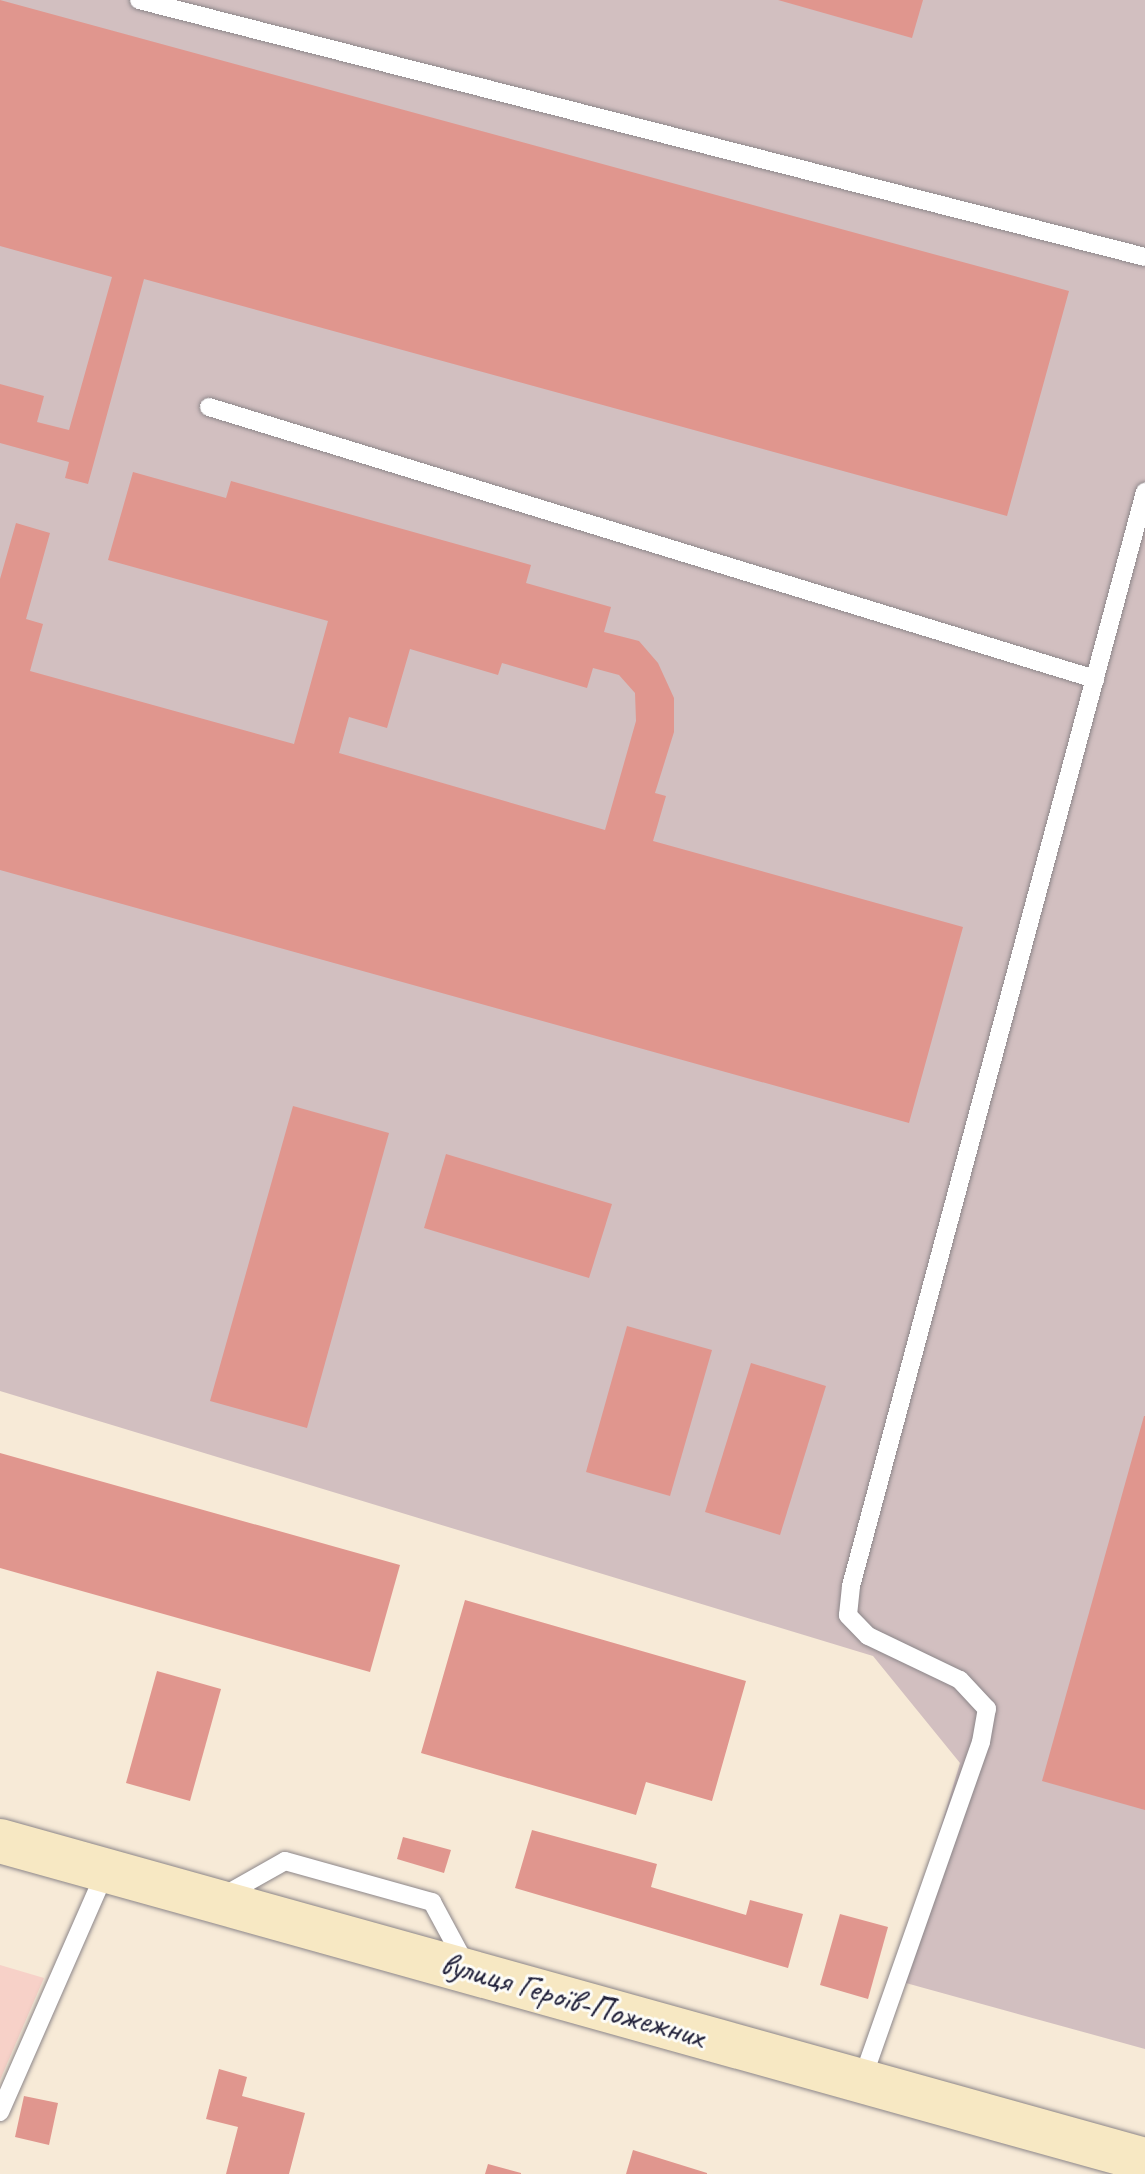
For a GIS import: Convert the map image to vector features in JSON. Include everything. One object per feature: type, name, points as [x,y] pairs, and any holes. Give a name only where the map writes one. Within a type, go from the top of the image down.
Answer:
[{"type":"street","name":"вулиця Героїв-Пожежних","points":[[0,1841],[107,1868],[1145,2160]]},
{"type":"lane","points":[[139,0],[1145,257]]},
{"type":"lane","points":[[209,407],[1095,679]]},
{"type":"lane","points":[[862,2080],[981,1742],[987,1709],[960,1680],[868,1636],[848,1615],[851,1586],[1145,492]]},
{"type":"lane","points":[[0,2112],[107,1868]]},
{"type":"shaded area","points":[[0,0],[1145,0],[1145,2049],[895,1980],[960,1763],[873,1656],[0,1391]]},
{"type":"shaded area","points":[[0,1965],[44,1978],[0,2080]]},
{"type":"building","points":[[0,0],[1069,291],[1007,516],[144,279],[88,484],[65,478],[69,462],[0,443],[0,384],[44,396],[37,422],[69,430],[112,277],[0,246]]},
{"type":"building","points":[[778,0],[923,0],[912,38]]},
{"type":"building","points":[[133,472],[226,498],[231,481],[531,565],[526,583],[611,607],[604,632],[639,641],[658,663],[674,698],[674,732],[655,793],[666,796],[653,841],[963,927],[909,1123],[0,870],[0,579],[16,523],[50,533],[26,619],[43,624],[30,671],[294,744],[328,621],[108,560]],"holes":[[[410,649],[498,675],[502,663],[587,688],[593,668],[619,675],[635,693],[636,721],[605,830],[339,753],[349,717],[387,728]]]},
{"type":"building","points":[[293,1106],[389,1133],[307,1428],[210,1401]]},
{"type":"building","points":[[446,1154],[612,1204],[589,1278],[424,1228]]},
{"type":"building","points":[[627,1326],[712,1350],[670,1496],[586,1472]]},
{"type":"building","points":[[751,1363],[826,1386],[780,1535],[705,1512]]},
{"type":"building","points":[[1145,1416],[1145,1810],[1042,1781]]},
{"type":"building","points":[[0,1453],[400,1565],[370,1672],[0,1568]]},
{"type":"building","points":[[465,1600],[746,1681],[712,1801],[646,1782],[636,1815],[421,1753]]},
{"type":"building","points":[[157,1671],[221,1689],[190,1801],[126,1783]]},
{"type":"building","points":[[532,1830],[657,1864],[651,1887],[746,1915],[750,1900],[803,1914],[788,1968],[515,1888]]},
{"type":"building","points":[[403,1837],[451,1850],[444,1873],[397,1859]]},
{"type":"building","points":[[840,1914],[888,1927],[868,1999],[820,1985]]},
{"type":"building","points":[[219,2069],[247,2077],[242,2096],[305,2113],[289,2174],[226,2174],[238,2127],[206,2119]]},
{"type":"building","points":[[24,2096],[58,2103],[49,2145],[15,2137]]},
{"type":"building","points":[[633,2150],[707,2173],[707,2174],[626,2174]]},
{"type":"building","points":[[488,2164],[521,2173],[521,2174],[485,2174]]}]
